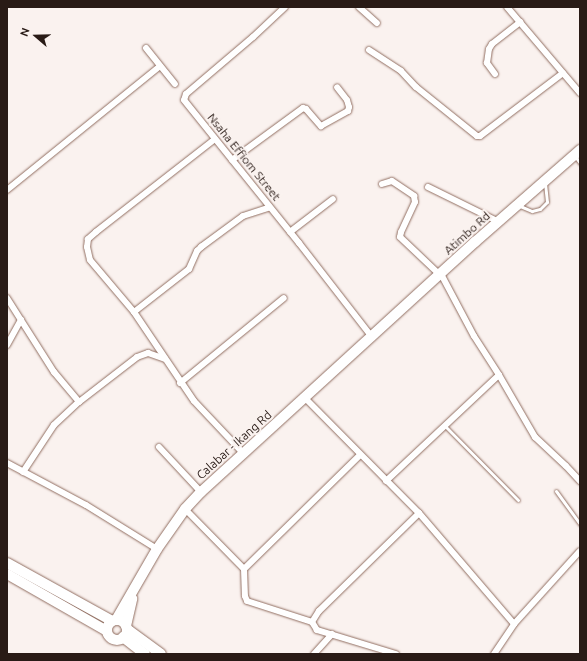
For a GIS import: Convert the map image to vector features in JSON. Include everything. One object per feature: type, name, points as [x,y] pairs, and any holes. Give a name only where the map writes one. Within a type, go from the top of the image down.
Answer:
[{"type":"main road","name":"Atimbo Rd","points":[[372,337],[499,222],[545,182],[578,156]]},
{"type":"main road","name":"Calabar - Ikang Rd","points":[[112,624],[157,549],[185,509],[243,453],[372,337]]},
{"type":"main road","points":[[7,563],[112,624]]},
{"type":"main road","points":[[7,574],[112,624],[122,621],[125,631],[145,654]]},
{"type":"main road","name":"Calabar - Ikang Rd","points":[[125,631],[134,589]]},
{"type":"main road","points":[[112,624],[113,639],[119,639],[125,631]]},
{"type":"main road","points":[[125,631],[162,654]]},
{"type":"street","name":"Nsaha Effiom Street","points":[[285,7],[186,94],[185,104],[270,207],[372,337]]},
{"type":"street","points":[[358,7],[377,23]]},
{"type":"street","points":[[507,7],[580,93]]},
{"type":"street","points":[[495,74],[487,63],[489,49],[492,44],[520,22]]},
{"type":"street","points":[[146,48],[175,84]]},
{"type":"street","points":[[369,50],[401,71],[416,87],[477,136],[480,136],[563,73]]},
{"type":"street","points":[[7,190],[160,66]]},
{"type":"street","points":[[232,160],[303,108],[306,109],[321,126],[348,111],[349,107],[347,100],[337,87]]},
{"type":"street","points":[[215,140],[88,239],[86,247],[90,260],[134,312],[180,383],[215,426],[243,453]]},
{"type":"street","points":[[382,184],[392,181],[414,196],[415,202],[400,237],[441,274],[474,336],[499,375],[535,437],[580,481]]},
{"type":"street","points":[[428,187],[499,222]]},
{"type":"street","points":[[290,232],[333,199]]},
{"type":"street","points":[[134,312],[189,269],[197,251],[201,247],[243,216],[270,207]]},
{"type":"street","points":[[7,298],[54,372],[79,402]]},
{"type":"street","points":[[180,383],[284,298]]},
{"type":"street","points":[[7,345],[21,320]]},
{"type":"street","points":[[23,472],[54,425],[79,402],[137,357],[148,353],[165,359]]},
{"type":"street","points":[[386,481],[499,375]]},
{"type":"street","points":[[305,398],[419,513],[514,624]]},
{"type":"street","points":[[159,447],[201,492]]},
{"type":"street","points":[[244,569],[360,455]]},
{"type":"street","points":[[7,463],[86,505],[157,549]]},
{"type":"street","points":[[185,509],[244,569],[245,596],[248,600],[312,622],[317,630],[396,654]]},
{"type":"street","points":[[312,622],[319,611],[419,513]]},
{"type":"street","points":[[494,654],[514,624],[580,551]]},
{"type":"street","points":[[314,654],[332,634]]},
{"type":"lane","points":[[518,206],[532,211],[540,209],[547,202],[545,182]]},
{"type":"lane","points":[[444,426],[518,500]]},
{"type":"lane","points":[[556,491],[580,524]]}]
